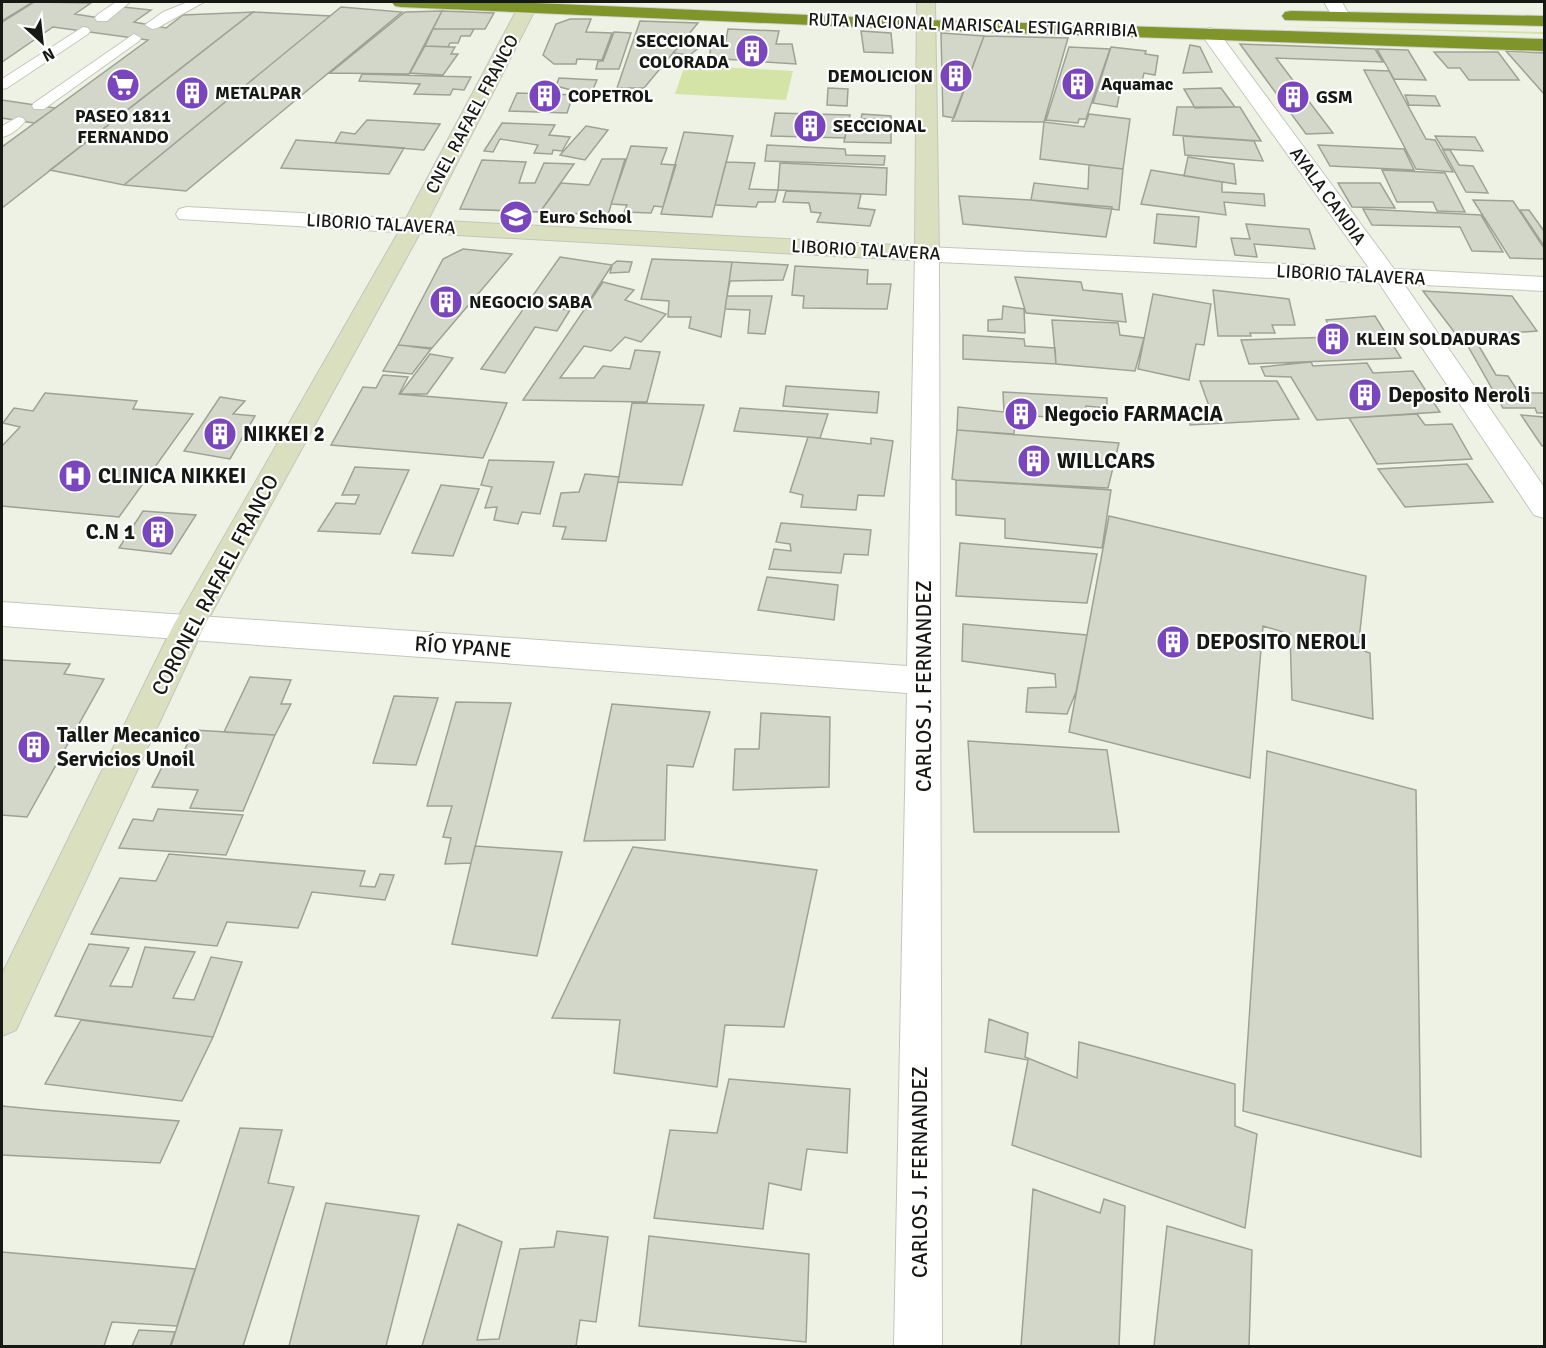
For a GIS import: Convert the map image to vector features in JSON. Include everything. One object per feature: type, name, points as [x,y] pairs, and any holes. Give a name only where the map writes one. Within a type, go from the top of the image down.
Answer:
[{"type":"highway","name":"RUTA NACIONAL MARISCAL ESTIGARRIBIA","points":[[401,2],[529,4],[925,25],[1545,45]]},
{"type":"highway","name":"RUTA NACIONAL MARISCAL ESTIGARRIBIA","points":[[906,2],[946,3]]},
{"type":"highway","points":[[1271,15],[1337,9],[1545,21]]},
{"type":"street","name":"CARLOS J. FERNANDEZ","points":[[918,1347],[927,254],[926,2]]},
{"type":"street","name":"CNEL RAFAEL FRANCO","points":[[413,226],[529,4]]},
{"type":"street","name":"AYALA CANDIA","points":[[1210,34],[1387,277],[1545,508]]},
{"type":"street","name":"LIBORIO TALAVERA","points":[[187,214],[927,254],[1545,284]]},
{"type":"street","name":"CORONEL RAFAEL FRANCO","points":[[2,1016],[189,626],[413,226]]},
{"type":"street","name":"RÍO YPANE","points":[[2,614],[924,681]]},
{"type":"lane","points":[[102,18],[124,2]]},
{"type":"lane","points":[[152,26],[168,15],[198,2]]},
{"type":"lane","points":[[2,85],[83,31]]},
{"type":"lane","points":[[39,106],[134,38]]},
{"type":"lane","points":[[54,50],[88,49],[101,55],[103,60]]},
{"type":"lane","points":[[2,133],[18,121]]},
{"type":"green space","points":[[1267,26],[1544,32],[1544,34]]},
{"type":"green space","points":[[685,65],[793,71],[786,100],[675,94]]},
{"type":"building","points":[[3,2],[33,2],[2,21]]},
{"type":"building","name":"PASEO 1811 FERNANDO","points":[[34,2],[91,3],[75,14],[106,19],[123,7],[151,10],[134,22],[166,28],[183,15],[253,12],[2,208],[2,147],[148,40],[53,27],[2,62],[2,22]]},
{"type":"building","points":[[341,7],[402,12],[186,191],[124,185]]},
{"type":"building","points":[[442,11],[409,74],[330,73],[405,12]]},
{"type":"building","points":[[442,11],[494,13],[485,29],[433,29]]},
{"type":"building","name":"METALPAR","points":[[253,12],[330,16],[124,185],[50,170]]},
{"type":"building","name":"COPETROL","points":[[570,19],[591,19],[586,32],[612,33],[602,60],[577,59],[576,64],[554,64],[543,55],[556,24]]},
{"type":"building","points":[[640,21],[698,23],[644,88],[617,88]]},
{"type":"building","points":[[433,29],[474,29],[470,36],[461,36],[458,43],[450,43],[448,47],[425,46]]},
{"type":"building","name":"SECCIONAL COLORADA","points":[[728,29],[779,31],[776,44],[792,44],[796,64],[709,58],[712,41],[726,41]]},
{"type":"building","points":[[861,31],[891,33],[893,53],[864,52]]},
{"type":"building","points":[[614,32],[631,33],[619,69],[596,69],[598,61],[603,61]]},
{"type":"building","name":"DEMOLICION","points":[[941,33],[984,36],[954,118],[943,116]]},
{"type":"building","points":[[984,36],[1068,38],[1044,122],[952,121]]},
{"type":"building","points":[[681,44],[702,45],[690,55],[673,53]]},
{"type":"building","name":"GSM","points":[[1240,44],[1375,49],[1383,62],[1276,58],[1333,133],[1306,134]]},
{"type":"building","points":[[1190,45],[1200,47],[1212,72],[1183,73]]},
{"type":"building","points":[[425,46],[455,47],[451,54],[458,54],[443,75],[410,73]]},
{"type":"building","name":"Aquamac","points":[[1069,47],[1110,49],[1086,119],[1079,119],[1078,123],[1046,120]]},
{"type":"building","points":[[1111,47],[1146,51],[1145,54],[1158,56],[1155,75],[1144,73],[1140,89],[1121,86],[1117,107],[1093,103]]},
{"type":"building","points":[[1377,49],[1408,50],[1426,80],[1394,79]]},
{"type":"building","points":[[1506,51],[1544,53],[1544,94]]},
{"type":"building","points":[[1434,52],[1498,52],[1519,80],[1469,80],[1460,68],[1448,68]]},
{"type":"building","name":"GSM","points":[[1364,70],[1389,71],[1426,139],[1435,140],[1453,172],[1416,169]]},
{"type":"building","points":[[362,74],[471,77],[464,90],[453,89],[450,95],[414,94],[420,84],[359,81]]},
{"type":"building","name":"COPETROL","points":[[559,78],[597,80],[590,96],[573,95],[567,113],[509,111],[517,93],[576,95],[571,90],[556,86]]},
{"type":"building","points":[[828,88],[848,89],[847,106],[827,105]]},
{"type":"building","points":[[1221,88],[1235,107],[1195,108],[1184,89]]},
{"type":"building","points":[[1405,95],[1435,96],[1440,106],[1409,105]]},
{"type":"building","points":[[2,100],[55,108],[34,123],[2,118]]},
{"type":"building","points":[[1177,107],[1240,107],[1261,141],[1173,135]]},
{"type":"building","name":"SECCIONAL","points":[[775,113],[850,115],[845,138],[771,136]]},
{"type":"building","points":[[862,114],[891,116],[891,143],[844,142],[848,121],[865,122],[865,126],[876,126],[876,119],[861,119]]},
{"type":"building","points":[[1089,114],[1130,119],[1123,169],[1040,159],[1044,122],[1084,127]]},
{"type":"building","points":[[367,120],[440,124],[424,150],[335,143],[341,132],[355,134]]},
{"type":"building","points":[[502,123],[555,125],[549,135],[570,137],[562,151],[553,150],[552,154],[534,153],[538,145],[500,139],[493,152],[484,151]]},
{"type":"building","points":[[586,126],[608,130],[585,160],[560,155]]},
{"type":"building","points":[[684,132],[733,136],[712,217],[661,214]]},
{"type":"building","points":[[1183,136],[1254,141],[1263,161],[1185,155]]},
{"type":"building","points":[[1435,136],[1475,137],[1483,151],[1443,149]]},
{"type":"building","points":[[296,140],[404,148],[389,174],[281,168]]},
{"type":"building","points":[[767,145],[845,149],[846,155],[885,156],[884,165],[765,161]]},
{"type":"building","points":[[1318,145],[1404,149],[1414,170],[1330,166]]},
{"type":"building","points":[[631,146],[667,148],[661,164],[676,165],[663,207],[654,206],[651,213],[624,212],[627,205],[611,204]]},
{"type":"building","points":[[1443,150],[1450,150],[1459,165],[1473,166],[1488,193],[1466,192]]},
{"type":"building","points":[[1188,157],[1234,164],[1236,184],[1184,176]]},
{"type":"building","points":[[602,159],[625,159],[608,215],[540,212],[561,183],[589,185]]},
{"type":"building","points":[[482,160],[526,162],[519,183],[535,183],[544,163],[574,164],[540,212],[460,209]]},
{"type":"building","points":[[726,162],[755,163],[749,189],[778,190],[775,202],[758,202],[756,207],[715,205]]},
{"type":"building","points":[[780,163],[887,168],[886,195],[778,190]]},
{"type":"building","points":[[1089,165],[1123,169],[1119,210],[1031,200],[1034,183],[1088,189]]},
{"type":"building","points":[[1151,170],[1222,182],[1222,192],[1264,194],[1265,206],[1224,202],[1226,215],[1141,204]]},
{"type":"building","points":[[1382,170],[1445,173],[1465,212],[1437,211],[1433,202],[1397,202]]},
{"type":"building","points":[[1338,183],[1380,183],[1395,208],[1352,207]]},
{"type":"building","points":[[786,191],[861,194],[858,208],[875,210],[870,226],[817,222],[821,213],[811,212],[809,203],[783,202]]},
{"type":"building","points":[[959,196],[1112,207],[1106,237],[963,224]]},
{"type":"building","points":[[1473,200],[1513,201],[1544,248],[1544,259],[1510,258]]},
{"type":"building","points":[[1363,209],[1481,215],[1503,252],[1472,251],[1460,227],[1372,225]]},
{"type":"building","points":[[1520,210],[1529,210],[1544,231],[1544,246]]},
{"type":"building","points":[[1157,214],[1199,217],[1196,247],[1154,243]]},
{"type":"building","points":[[1246,224],[1309,229],[1315,249],[1254,244],[1257,257],[1235,255],[1231,238],[1250,239]]},
{"type":"building","name":"NEGOCIO SABA","points":[[463,249],[512,254],[432,348],[398,345],[443,259]]},
{"type":"building","points":[[560,257],[612,265],[584,309],[560,305],[557,308],[570,310],[557,331],[535,327],[505,373],[481,369]]},
{"type":"building","points":[[652,259],[732,262],[721,337],[689,328],[691,317],[668,317],[669,301],[641,299]]},
{"type":"building","points":[[617,261],[632,262],[629,272],[610,273],[612,265]]},
{"type":"building","points":[[732,262],[788,265],[783,280],[730,281],[727,296],[772,296],[765,334],[748,333],[750,310],[725,309]]},
{"type":"building","points":[[795,266],[868,270],[867,284],[891,284],[887,309],[803,308],[804,296],[792,295]]},
{"type":"building","points":[[1015,277],[1081,282],[1083,290],[1122,294],[1126,322],[1026,313]]},
{"type":"building","points":[[603,282],[634,290],[625,300],[666,314],[641,342],[625,337],[611,351],[584,346],[560,378],[594,378],[603,366],[630,369],[635,350],[660,352],[647,402],[523,400]]},
{"type":"building","points":[[1213,290],[1289,299],[1295,325],[1272,325],[1275,333],[1218,336]]},
{"type":"building","points":[[1423,291],[1512,296],[1537,331],[1458,337]]},
{"type":"building","points":[[1153,294],[1211,304],[1204,345],[1196,344],[1189,380],[1138,369]]},
{"type":"building","points":[[1003,306],[1024,309],[1025,333],[988,331],[988,320],[1002,319]]},
{"type":"building","name":"KLEIN SOLDADURAS","points":[[1375,316],[1401,358],[1249,364],[1241,340],[1335,337],[1326,320]]},
{"type":"building","points":[[1052,320],[1118,323],[1120,335],[1144,338],[1135,371],[1056,364]]},
{"type":"building","points":[[963,335],[1024,339],[1025,346],[1055,348],[1056,364],[963,359]]},
{"type":"building","points":[[1465,341],[1476,341],[1496,375],[1508,376],[1519,393],[1544,393],[1544,413],[1537,413],[1535,408],[1503,408]]},
{"type":"building","points":[[398,345],[431,349],[412,374],[383,371]]},
{"type":"building","points":[[430,354],[453,358],[427,394],[400,394]]},
{"type":"building","name":"Deposito Neroli","points":[[1311,362],[1313,366],[1367,363],[1373,373],[1413,371],[1440,412],[1317,420],[1291,377],[1265,376],[1261,367]]},
{"type":"building","points":[[383,375],[408,377],[399,394],[507,403],[483,458],[331,445],[363,387],[376,388]]},
{"type":"building","points":[[1200,381],[1277,381],[1299,419],[1190,425],[1190,408],[1209,406]]},
{"type":"building","points":[[786,386],[879,392],[877,413],[783,406]]},
{"type":"building","name":"Negocio FARMACIA","points":[[1003,392],[1107,398],[1107,408],[1086,406],[1082,419],[1015,415],[1014,434],[957,430],[958,407],[1004,412]]},
{"type":"building","name":"CLINICA NIKKEI","points":[[45,393],[137,401],[133,409],[193,414],[119,517],[2,506],[2,446],[20,427],[3,423],[14,408],[33,411]]},
{"type":"building","name":"NIKKEI 2","points":[[220,397],[245,401],[233,414],[255,416],[230,459],[184,451]]},
{"type":"building","points":[[632,403],[704,405],[682,485],[618,482]]},
{"type":"building","points":[[740,408],[828,414],[820,438],[734,431]]},
{"type":"building","points":[[1417,414],[1425,425],[1452,424],[1472,459],[1377,464],[1349,418]]},
{"type":"building","points":[[1521,415],[1544,417],[1544,446],[1542,446]]},
{"type":"building","name":"WILLCARS","points":[[957,430],[1119,443],[1108,488],[956,480],[952,479]]},
{"type":"building","points":[[808,437],[871,444],[871,438],[893,441],[884,496],[858,495],[856,510],[801,507],[803,495],[790,492]]},
{"type":"building","points":[[489,460],[554,462],[540,514],[522,512],[518,524],[494,520],[497,507],[485,508],[492,487],[481,485]]},
{"type":"building","points":[[1467,464],[1493,502],[1405,507],[1378,469]]},
{"type":"building","points":[[355,467],[409,470],[380,534],[318,531],[336,503],[355,504],[359,495],[342,495]]},
{"type":"building","points":[[585,474],[619,477],[606,541],[562,539],[566,527],[553,526],[561,493],[579,492]]},
{"type":"building","points":[[956,480],[1111,490],[1102,548],[1005,538],[1005,519],[956,515]]},
{"type":"building","points":[[441,485],[479,489],[453,556],[412,553]]},
{"type":"building","name":"C.N 1","points":[[143,511],[196,515],[171,554],[119,548]]},
{"type":"building","name":"DEPOSITO NEROLI","points":[[1109,516],[1366,576],[1358,649],[1370,653],[1373,719],[1292,700],[1290,634],[1263,626],[1250,778],[1069,732]]},
{"type":"building","points":[[781,523],[871,530],[868,555],[844,554],[841,573],[769,569],[774,549],[791,551],[790,544],[776,542]]},
{"type":"building","points":[[960,543],[1097,554],[1087,603],[956,596]]},
{"type":"building","points":[[767,577],[838,585],[834,620],[758,610]]},
{"type":"building","points":[[963,624],[1087,635],[1076,692],[1067,714],[1026,712],[1028,688],[1056,687],[1055,674],[962,661]]},
{"type":"building","name":"Taller Mecanico Servicios Unoil","points":[[2,660],[70,664],[64,674],[104,679],[27,817],[2,815]]},
{"type":"building","points":[[250,677],[291,680],[281,704],[291,704],[275,735],[224,732]]},
{"type":"building","points":[[394,696],[438,698],[416,765],[373,763]]},
{"type":"building","points":[[456,702],[511,703],[471,863],[445,864],[451,838],[443,837],[452,806],[427,806]]},
{"type":"building","points":[[612,704],[710,712],[693,767],[667,765],[665,840],[584,841]]},
{"type":"building","points":[[761,713],[830,717],[829,787],[733,790],[735,749],[759,749]]},
{"type":"building","points":[[194,730],[275,735],[243,811],[190,808],[198,790],[152,787],[168,755],[182,755]]},
{"type":"building","points":[[968,741],[1107,750],[1119,832],[974,832]]},
{"type":"building","points":[[1267,751],[1416,790],[1421,1157],[1243,1111]]},
{"type":"building","points":[[158,809],[243,815],[226,855],[119,848],[133,819],[153,821]]},
{"type":"building","points":[[475,846],[562,852],[537,956],[452,944]]},
{"type":"building","points":[[633,847],[817,870],[784,1027],[725,1025],[717,1087],[614,1073],[620,1020],[552,1018]]},
{"type":"building","points":[[169,854],[365,871],[360,886],[375,887],[380,874],[394,875],[385,900],[312,892],[298,928],[227,922],[217,946],[91,934],[120,878],[156,881]]},
{"type":"building","points":[[89,944],[129,948],[110,986],[132,987],[145,947],[195,952],[173,998],[194,1000],[211,957],[242,962],[213,1037],[55,1016]]},
{"type":"building","points":[[989,1019],[1028,1033],[1025,1057],[1077,1078],[1079,1042],[1235,1084],[1235,1126],[1257,1134],[1245,1228],[1012,1145],[1028,1060],[985,1052]]},
{"type":"building","points":[[81,1020],[213,1037],[182,1101],[45,1084]]},
{"type":"building","points":[[729,1079],[850,1089],[847,1153],[807,1149],[801,1190],[769,1183],[763,1229],[654,1218],[670,1130],[717,1133]]},
{"type":"building","points":[[2,1106],[179,1121],[160,1163],[2,1155]]},
{"type":"building","points":[[240,1128],[282,1130],[268,1183],[294,1187],[243,1346],[171,1346]]},
{"type":"building","points":[[1033,1189],[1100,1213],[1104,1199],[1125,1206],[1119,1346],[1021,1346]]},
{"type":"building","points":[[326,1203],[419,1216],[386,1346],[289,1346]]},
{"type":"building","points":[[458,1224],[502,1242],[477,1340],[499,1339],[520,1249],[554,1247],[557,1231],[608,1237],[596,1322],[580,1320],[576,1346],[422,1346]]},
{"type":"building","points":[[1167,1226],[1252,1250],[1249,1346],[1154,1346]]},
{"type":"building","points":[[649,1236],[809,1254],[806,1342],[639,1326]]},
{"type":"building","points":[[2,1252],[195,1269],[177,1326],[112,1322],[104,1346],[2,1346]]},
{"type":"building","points":[[139,1330],[175,1332],[170,1346],[132,1346]]},
{"type":"place","name":"SECCIONAL COLORADA","points":[[752,51]]},
{"type":"place","name":"DEMOLICION","points":[[956,76]]},
{"type":"place","name":"Aquamac","points":[[1078,84]]},
{"type":"place","name":"PASEO 1811 FERNANDO","points":[[123,85]]},
{"type":"place","name":"METALPAR","points":[[192,93]]},
{"type":"place","name":"COPETROL","points":[[545,96]]},
{"type":"place","name":"GSM","points":[[1293,97]]},
{"type":"place","name":"SECCIONAL","points":[[810,126]]},
{"type":"place","name":"Euro School","points":[[516,217]]},
{"type":"place","name":"NEGOCIO SABA","points":[[446,302]]},
{"type":"place","name":"KLEIN SOLDADURAS","points":[[1333,339]]},
{"type":"place","name":"Deposito Neroli","points":[[1365,395]]},
{"type":"place","name":"Negocio FARMACIA","points":[[1021,414]]},
{"type":"place","name":"NIKKEI 2","points":[[220,434]]},
{"type":"place","name":"WILLCARS","points":[[1034,461]]},
{"type":"place","name":"CLINICA NIKKEI","points":[[75,476]]},
{"type":"place","name":"C.N 1","points":[[158,532]]},
{"type":"place","name":"DEPOSITO NEROLI","points":[[1173,642]]},
{"type":"place","name":"Taller Mecanico Servicios Unoil","points":[[34,747]]}]
